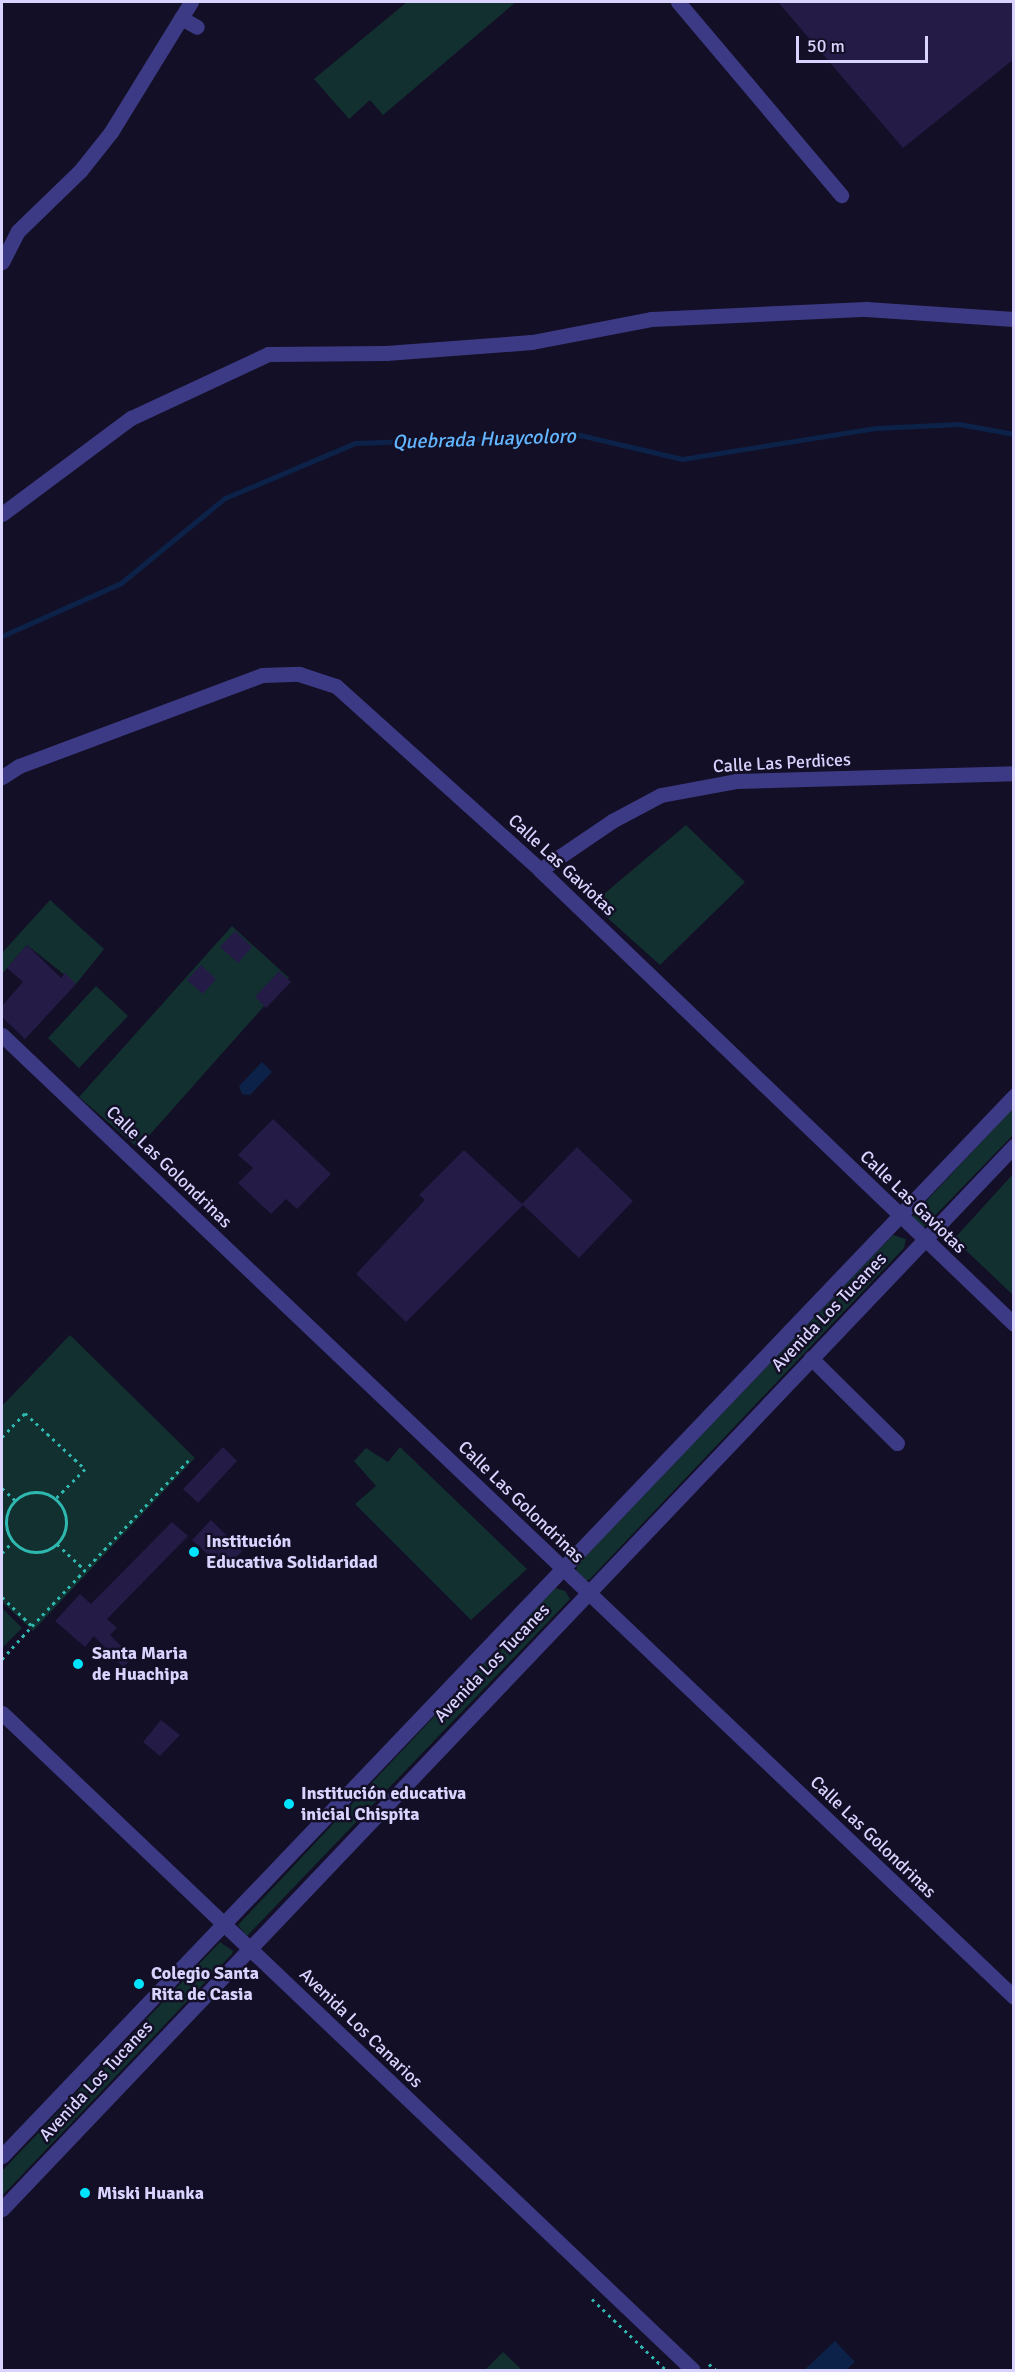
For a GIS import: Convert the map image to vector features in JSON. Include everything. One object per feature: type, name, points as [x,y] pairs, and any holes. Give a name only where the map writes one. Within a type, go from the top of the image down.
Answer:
[{"type":"street","points":[[2,262],[18,231],[80,171],[111,132],[191,2]]},
{"type":"street","points":[[678,2],[841,195]]},
{"type":"street","points":[[181,18],[197,27]]},
{"type":"street","points":[[2,514],[132,418],[268,354],[386,353],[498,345],[532,342],[651,319],[842,310],[1014,319]]},
{"type":"street","name":"Calle Las Gaviotas","points":[[2,777],[19,766],[262,675],[299,674],[336,686],[540,870],[1014,1324]]},
{"type":"street","name":"Calle Las Perdices","points":[[540,870],[612,821],[661,795],[736,781],[1014,773]]},
{"type":"street","name":"Calle Las Golondrinas","points":[[2,1035],[1014,1998]]},
{"type":"street","name":"Avenida Los Tucanes","points":[[2,2156],[1014,1096]]},
{"type":"street","name":"Avenida Los Tucanes","points":[[2,2209],[1014,1146]]},
{"type":"street","points":[[811,1359],[897,1443]]},
{"type":"street","name":"Avenida Los Canarios","points":[[2,1713],[693,2370]]},
{"type":"path","points":[[2,1437],[25,1413],[85,1469],[55,1499]]},
{"type":"path","points":[[2,1659],[189,1460]]},
{"type":"path","points":[[2,1488],[15,1500]]},
{"type":"path","points":[[39,1492],[55,1499],[66,1518],[66,1527],[57,1544],[30,1551],[13,1541],[6,1523],[15,1500],[39,1492]]},
{"type":"path","points":[[2,1553],[13,1541]]},
{"type":"path","points":[[57,1544],[85,1570]]},
{"type":"path","points":[[2,1597],[32,1626]]},
{"type":"green space","points":[[407,2],[516,2],[383,115],[370,100],[349,119],[314,79]]},
{"type":"green space","points":[[686,825],[745,882],[660,965],[592,904]]},
{"type":"green space","points":[[50,900],[104,949],[76,984],[27,945],[2,974],[2,953]]},
{"type":"green space","points":[[232,926],[289,978],[138,1148],[79,1097]]},
{"type":"green space","points":[[96,986],[128,1016],[79,1068],[48,1038]]},
{"type":"green space","points":[[1013,1108],[1013,1135],[923,1228],[912,1217],[915,1213]]},
{"type":"green space","points":[[1013,1174],[1013,1295],[954,1239]]},
{"type":"green space","points":[[893,1235],[906,1239],[904,1248],[589,1580],[583,1581],[575,1574],[578,1564]]},
{"type":"green space","points":[[70,1335],[195,1458],[33,1631],[2,1602],[2,1406]]},
{"type":"green space","points":[[400,1447],[527,1569],[471,1620],[355,1504],[376,1486],[354,1461],[366,1448],[388,1462]]},
{"type":"green space","points":[[555,1588],[565,1591],[570,1599],[247,1936],[238,1925]]},
{"type":"green space","points":[[2,1608],[22,1628],[2,1648]]},
{"type":"green space","points":[[220,1942],[233,1951],[232,1954],[2,2196],[2,2171]]},
{"type":"green space","points":[[503,2352],[522,2370],[485,2370]]},
{"type":"water","points":[[262,1062],[272,1072],[250,1095],[242,1094],[239,1086]]},
{"type":"water","points":[[835,2341],[855,2362],[846,2370],[804,2370]]},
{"type":"building","points":[[778,2],[1014,2],[1014,59],[903,148]]},
{"type":"building","points":[[235,931],[252,947],[238,963],[220,947]]},
{"type":"building","points":[[27,945],[61,978],[65,973],[76,984],[25,1039],[2,1017],[2,1006],[23,982],[7,968]]},
{"type":"building","points":[[201,965],[216,979],[203,994],[187,980]]},
{"type":"building","points":[[279,971],[291,982],[266,1008],[255,997]]},
{"type":"building","points":[[273,1119],[331,1174],[297,1209],[286,1199],[271,1214],[238,1183],[253,1168],[238,1155]]},
{"type":"building","points":[[577,1147],[633,1201],[579,1258],[522,1204]]},
{"type":"building","points":[[464,1150],[523,1205],[406,1322],[356,1274],[425,1200],[419,1195]]},
{"type":"building","points":[[223,1447],[237,1461],[198,1503],[183,1489]]},
{"type":"building","points":[[211,1520],[242,1551],[224,1570],[192,1540]]},
{"type":"building","points":[[172,1522],[188,1536],[107,1619],[117,1628],[110,1635],[133,1658],[123,1667],[94,1636],[85,1647],[55,1621],[80,1594],[91,1604]]},
{"type":"building","points":[[161,1720],[180,1735],[160,1756],[143,1742]]},
{"type":"waterway","name":"Quebrada Huaycoloro","points":[[2,636],[121,583],[225,498],[355,443],[580,435],[682,459],[876,428],[959,424],[1014,434]]},
{"type":"place","name":"Institución Educativa Solidaridad","points":[[194,1552]]},
{"type":"place","name":"Santa Maria de Huachipa","points":[[78,1664]]},
{"type":"place","name":"Institución educativa inicial Chispita","points":[[289,1804]]},
{"type":"place","name":"Colegio Santa Rita de Casia","points":[[139,1984]]},
{"type":"place","name":"Miski Huanka","points":[[85,2193]]}]
